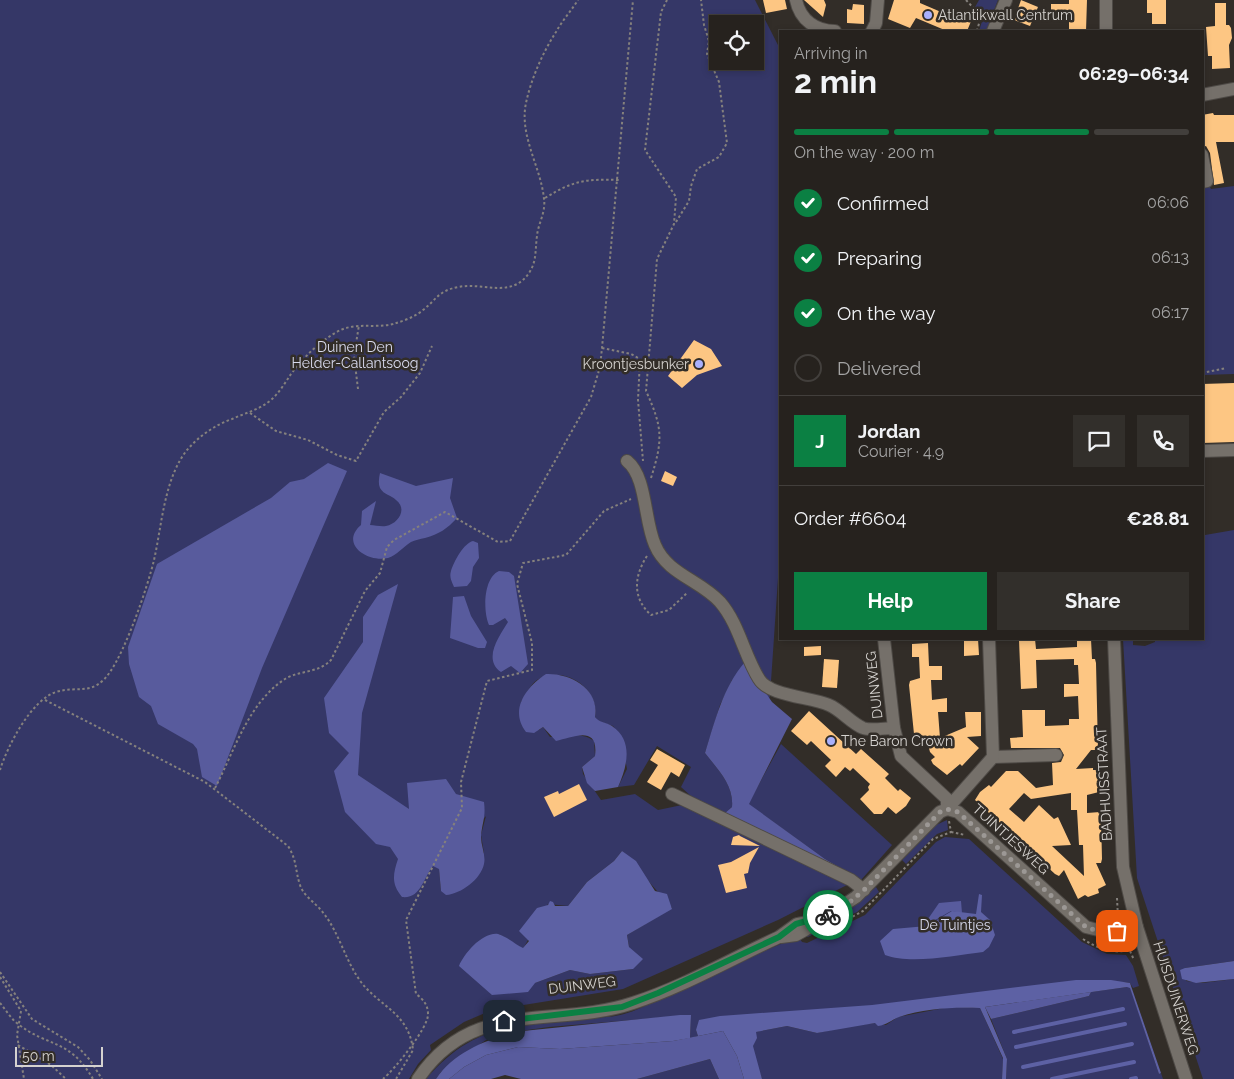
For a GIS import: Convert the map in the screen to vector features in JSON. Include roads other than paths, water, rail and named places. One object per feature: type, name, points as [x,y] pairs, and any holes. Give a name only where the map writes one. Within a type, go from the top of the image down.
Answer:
[{"type":"street","points":[[796,0],[801,13],[813,26],[823,30]]},
{"type":"street","points":[[872,30],[876,23],[878,0]]},
{"type":"street","points":[[993,30],[1006,0]]},
{"type":"street","points":[[1106,0],[1106,30]]},
{"type":"street","points":[[1204,95],[1234,89]]},
{"type":"street","points":[[1204,165],[1207,181],[1204,182]]},
{"type":"street","points":[[1204,451],[1234,450]]},
{"type":"street","name":"DUINWEG","points":[[627,461],[634,466],[647,522],[657,550],[668,565],[719,601],[733,621],[760,681],[768,688],[829,705],[864,728],[894,728]]},
{"type":"street","name":"DUINWEG","points":[[418,1079],[449,1046],[483,1028],[510,1020],[622,1007],[654,995],[779,937],[796,935],[846,905],[864,890],[940,812],[947,809],[947,799],[901,756],[894,728],[884,640]]},
{"type":"street","points":[[989,640],[993,757],[1056,755]]},
{"type":"street","name":"BADHUISSTRAAT","points":[[1114,640],[1124,867],[1136,927]]},
{"type":"street","name":"TUINTJESWEG","points":[[993,757],[947,809],[958,812],[1086,927],[1106,932],[1136,927]]},
{"type":"street","points":[[672,794],[851,880],[864,890]]},
{"type":"street","name":"HUISDUINERWEG","points":[[1136,927],[1181,1073]]},
{"type":"waterway","points":[[1014,1032],[1123,1009]]},
{"type":"waterway","points":[[1016,1047],[1125,1024]]},
{"type":"waterway","points":[[1023,1067],[1132,1044]]},
{"type":"waterway","points":[[1052,1079],[1134,1062]]},
{"type":"waterway","points":[[1131,1079],[1136,1078]]},
{"type":"place","name":"Atlantikwall Centrum","points":[[928,15]]},
{"type":"place","name":"Kroontjesbunker","points":[[699,364]]},
{"type":"place","name":"The Baron Crown","points":[[831,741]]},
{"type":"park label","name":"Duinen Den Helder-Callantsoog","points":[[355,356]]},
{"type":"park label","name":"De Tuintjes","points":[[955,925]]}]
